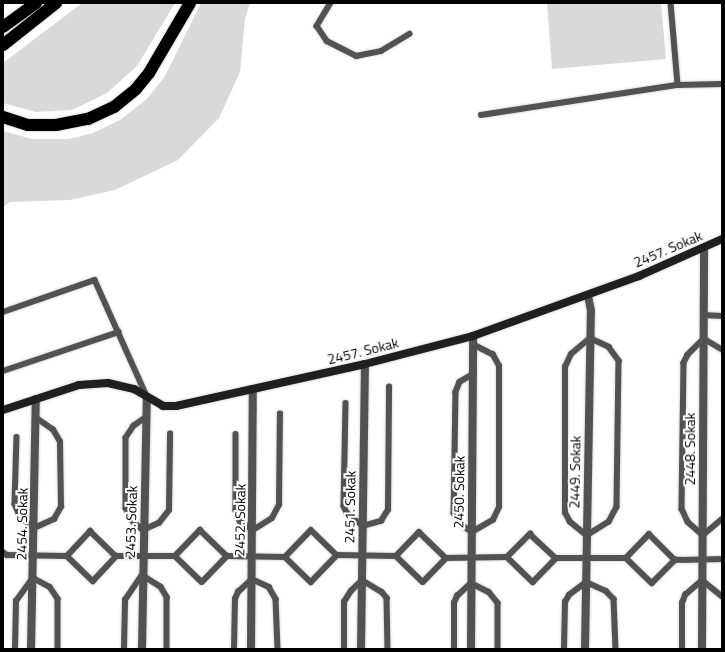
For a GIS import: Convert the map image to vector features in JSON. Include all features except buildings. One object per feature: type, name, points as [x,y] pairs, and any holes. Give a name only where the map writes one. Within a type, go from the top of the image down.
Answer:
[{"type":"highway","points":[[3,27],[36,3]]},
{"type":"highway","points":[[3,45],[56,3]]},
{"type":"highway","points":[[3,117],[28,125],[56,125],[88,119],[114,107],[136,88],[149,73],[190,3]]},
{"type":"street","name":"2457. Sokak","points":[[3,410],[79,385],[108,383],[122,384],[163,406],[176,406],[253,391],[473,336],[588,295],[704,249],[722,239]]},
{"type":"street","name":"2448. Sokak","points":[[702,649],[704,249]]},
{"type":"street","name":"2449. Sokak","points":[[585,649],[590,338],[588,295]]},
{"type":"street","name":"2450. Sokak","points":[[471,649],[475,346],[473,336]]},
{"type":"street","name":"2451. Sokak","points":[[361,649],[365,364]]},
{"type":"street","name":"2452. Sokak","points":[[251,649],[253,391]]},
{"type":"street","name":"2453. Sokak","points":[[142,649],[142,575],[147,397]]},
{"type":"street","name":"2454. Sokak","points":[[31,649],[37,419],[36,399]]},
{"type":"lane","points":[[331,3],[317,26],[327,41],[356,56],[381,51],[409,34]]},
{"type":"lane","points":[[671,3],[678,86]]},
{"type":"lane","points":[[481,115],[678,86],[722,84]]},
{"type":"lane","points":[[3,312],[95,280],[147,397]]},
{"type":"lane","points":[[704,315],[722,316]]},
{"type":"lane","points":[[3,371],[119,332]]},
{"type":"lane","points":[[590,338],[609,347],[619,361],[618,507],[609,522],[587,536],[570,522],[565,514],[565,367],[571,354],[590,338]]},
{"type":"lane","points":[[722,350],[704,339],[688,356],[683,367],[682,510],[688,522],[703,535],[722,519]]},
{"type":"lane","points":[[474,374],[460,382],[456,392],[454,513],[462,525],[472,532],[493,520],[499,507],[499,366],[493,355],[475,346]]},
{"type":"lane","points":[[346,403],[344,506],[347,513],[363,526],[381,521],[388,510],[389,387]]},
{"type":"lane","points":[[236,434],[236,510],[240,521],[253,530],[272,518],[279,505],[280,414]]},
{"type":"lane","points":[[147,417],[134,426],[126,438],[126,508],[133,521],[144,530],[159,523],[169,510],[170,434]]},
{"type":"lane","points":[[17,438],[15,504],[20,516],[34,528],[54,519],[61,506],[60,442],[53,430],[37,419]]},
{"type":"lane","points":[[67,556],[90,531],[116,556],[175,556],[200,530],[227,556],[285,557],[311,582],[337,555],[363,554],[396,556],[423,582],[446,558]]},
{"type":"lane","points":[[285,557],[311,530],[337,555]]},
{"type":"lane","points":[[396,556],[419,532],[446,558],[471,559],[507,557],[530,534],[556,558],[626,558],[652,583],[675,560]]},
{"type":"lane","points":[[626,558],[648,534],[675,560],[722,559]]},
{"type":"lane","points":[[4,555],[67,556],[93,581],[116,556]]},
{"type":"lane","points":[[175,556],[202,582],[227,556]]},
{"type":"lane","points":[[507,557],[533,582],[556,558]]},
{"type":"lane","points":[[124,649],[125,600],[142,575],[161,587],[167,597],[168,649]]},
{"type":"lane","points":[[15,649],[16,601],[33,578],[50,587],[58,599],[58,649]]},
{"type":"lane","points":[[234,649],[235,599],[238,592],[252,580],[268,587],[276,599],[278,649]]},
{"type":"lane","points":[[344,649],[344,602],[351,591],[362,580],[382,592],[387,598],[388,649]]},
{"type":"lane","points":[[682,649],[682,603],[688,592],[702,580],[722,596]]},
{"type":"lane","points":[[564,649],[565,602],[569,595],[586,582],[606,591],[614,599],[616,649]]},
{"type":"lane","points":[[454,649],[454,603],[457,596],[471,583],[489,592],[498,603],[498,649]]},
{"type":"shaded area","points":[[82,3],[175,3],[137,66],[107,93],[72,110],[36,112],[3,103],[3,63]]},
{"type":"shaded area","points":[[201,3],[250,3],[245,19],[240,72],[219,118],[178,160],[115,190],[70,200],[10,202],[3,207],[3,131],[32,139],[69,139],[93,133],[120,120],[147,99],[165,76]]},
{"type":"shaded area","points":[[547,3],[661,3],[666,59],[552,69]]}]
